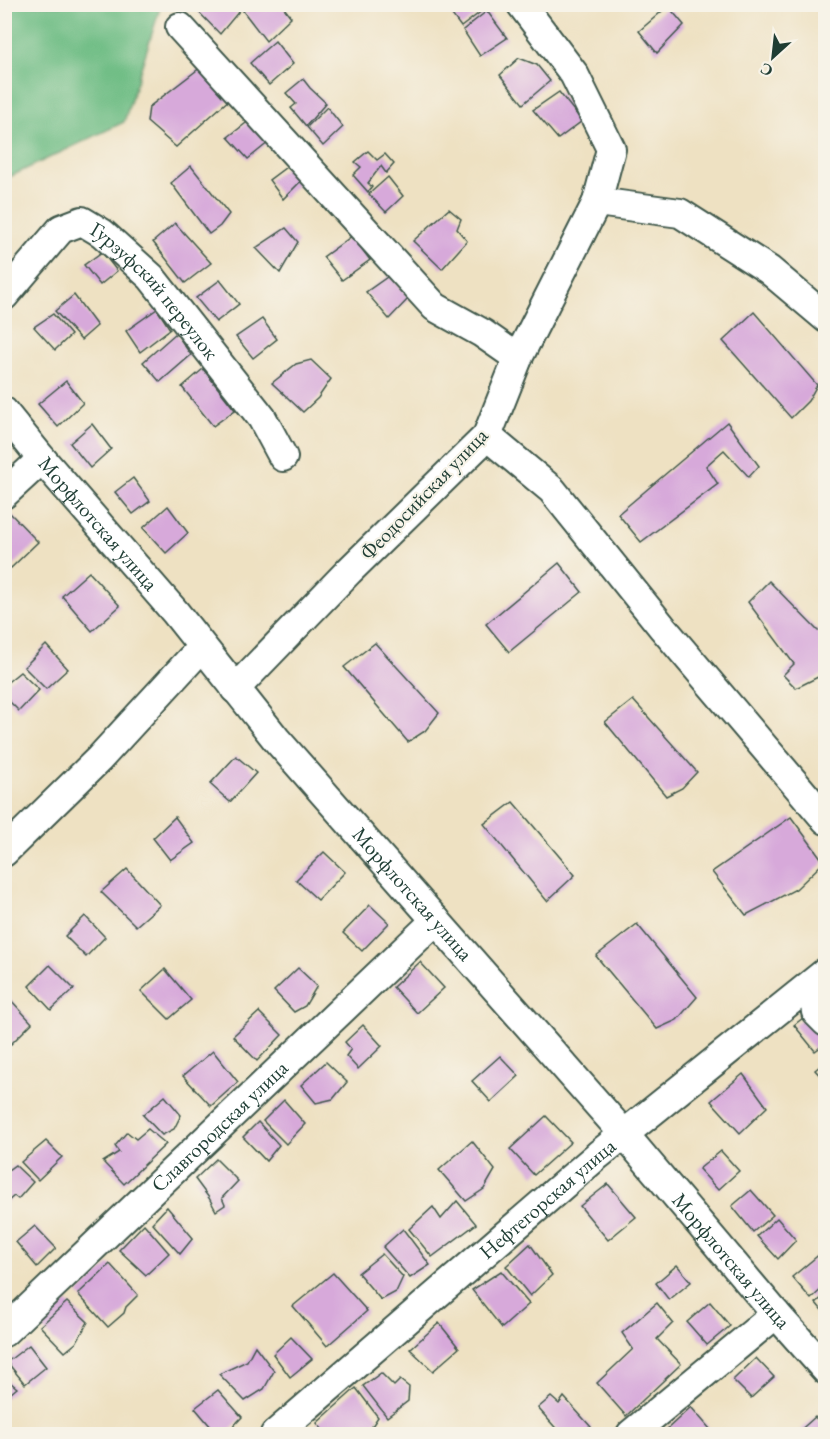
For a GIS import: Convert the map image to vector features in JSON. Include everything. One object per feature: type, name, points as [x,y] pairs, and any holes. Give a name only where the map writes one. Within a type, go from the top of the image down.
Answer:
[{"type":"street","name":"Феодосийская улица","points":[[235,689],[487,436],[518,358],[597,202],[611,149],[574,74],[521,4]]},
{"type":"street","points":[[180,27],[435,307],[482,333],[518,358]]},
{"type":"street","points":[[597,202],[680,213],[768,270],[825,318]]},
{"type":"street","name":"Гурзуфский переулок","points":[[4,296],[61,229],[82,221],[102,232],[151,277],[262,418],[283,457]]},
{"type":"street","name":"Морфлотская улица","points":[[4,412],[175,612],[235,689],[624,1134],[825,1370]]},
{"type":"street","points":[[487,436],[552,490],[663,628],[825,820]]},
{"type":"street","points":[[4,494],[42,459]]},
{"type":"street","points":[[4,852],[99,759],[202,647]]},
{"type":"street","name":"Славгородская улица","points":[[4,1332],[436,920]]},
{"type":"street","points":[[819,978],[816,1012],[825,1022]]},
{"type":"street","name":"Нефтегорская улица","points":[[275,1434],[624,1134],[819,978]]},
{"type":"street","points":[[631,1434],[776,1314]]},
{"type":"green space","points":[[7,5],[161,5],[124,122],[5,179],[4,9]]},
{"type":"building","points":[[191,4],[245,4],[220,34]]},
{"type":"building","points":[[251,4],[281,4],[291,17],[266,41],[243,11]]},
{"type":"building","points":[[444,4],[479,4],[483,10],[461,27]]},
{"type":"building","points":[[668,6],[684,25],[657,53],[639,31]]},
{"type":"building","points":[[487,11],[507,38],[480,56],[463,30]]},
{"type":"building","points":[[275,41],[293,64],[269,85],[250,63]]},
{"type":"building","points":[[519,58],[537,65],[550,81],[523,104],[500,75]]},
{"type":"building","points":[[205,64],[231,98],[176,147],[147,122],[149,107]]},
{"type":"building","points":[[303,79],[326,103],[306,126],[291,108],[296,104],[286,93]]},
{"type":"building","points":[[559,92],[582,121],[558,139],[533,110]]},
{"type":"building","points":[[327,107],[343,127],[323,146],[307,127]]},
{"type":"building","points":[[250,120],[269,142],[248,159],[228,137]]},
{"type":"building","points":[[368,151],[377,160],[385,154],[394,164],[386,173],[381,166],[368,183],[372,187],[368,192],[353,175],[361,167],[355,162]]},
{"type":"building","points":[[289,165],[304,178],[283,199],[269,180]]},
{"type":"building","points":[[191,166],[229,214],[220,226],[209,234],[171,183]]},
{"type":"building","points":[[388,177],[403,196],[386,212],[369,194]]},
{"type":"building","points":[[449,209],[461,219],[457,229],[467,241],[442,269],[413,241]]},
{"type":"building","points":[[175,223],[211,263],[185,283],[153,242]]},
{"type":"building","points":[[286,228],[298,242],[280,273],[256,248]]},
{"type":"building","points":[[352,236],[370,260],[342,280],[323,257]]},
{"type":"building","points":[[102,252],[117,271],[100,285],[84,265]]},
{"type":"building","points":[[390,275],[409,298],[389,319],[366,292]]},
{"type":"building","points":[[220,280],[239,304],[216,322],[196,298]]},
{"type":"building","points":[[74,295],[97,326],[81,340],[55,311]]},
{"type":"building","points":[[157,309],[170,329],[140,352],[126,331]]},
{"type":"building","points":[[754,312],[817,385],[808,401],[791,418],[723,341]]},
{"type":"building","points":[[53,314],[71,335],[55,350],[34,327]]},
{"type":"building","points":[[262,319],[277,339],[253,358],[236,337]]},
{"type":"building","points":[[176,333],[191,355],[160,382],[143,362]]},
{"type":"building","points":[[311,360],[331,379],[318,398],[303,412],[272,383],[296,364]]},
{"type":"building","points":[[203,369],[235,410],[213,426],[182,387]]},
{"type":"building","points":[[66,381],[83,403],[58,427],[38,404]]},
{"type":"building","points":[[727,422],[759,466],[749,477],[724,450],[706,466],[718,484],[641,542],[618,514]]},
{"type":"building","points":[[92,424],[111,449],[90,468],[70,443]]},
{"type":"building","points":[[133,478],[150,501],[133,514],[115,492]]},
{"type":"building","points":[[168,506],[188,533],[166,553],[143,528]]},
{"type":"building","points":[[9,512],[38,542],[11,568],[4,562],[4,517]]},
{"type":"building","points":[[559,563],[582,592],[509,652],[486,624]]},
{"type":"building","points":[[89,572],[120,606],[92,631],[62,596]]},
{"type":"building","points":[[769,581],[818,631],[826,624],[826,673],[796,688],[783,675],[794,664],[748,602]]},
{"type":"building","points":[[375,643],[439,713],[425,731],[408,742],[344,667]]},
{"type":"building","points":[[46,645],[68,669],[46,689],[24,667]]},
{"type":"building","points":[[20,672],[39,690],[19,711],[4,696],[4,685]]},
{"type":"building","points":[[633,700],[697,772],[682,788],[666,796],[605,722]]},
{"type":"building","points":[[236,756],[256,773],[230,802],[210,784]]},
{"type":"building","points":[[513,802],[575,875],[547,901],[484,824]]},
{"type":"building","points":[[175,817],[194,843],[170,860],[153,838]]},
{"type":"building","points":[[791,817],[824,862],[796,889],[746,915],[712,872]]},
{"type":"building","points":[[324,852],[345,872],[318,900],[296,880]]},
{"type":"building","points":[[127,869],[160,905],[136,926],[101,892]]},
{"type":"building","points":[[370,905],[389,923],[362,951],[343,933]]},
{"type":"building","points":[[85,916],[105,937],[86,957],[65,936]]},
{"type":"building","points":[[637,924],[697,997],[677,1020],[657,1029],[596,956]]},
{"type":"building","points":[[420,962],[444,988],[417,1013],[393,987]]},
{"type":"building","points":[[50,965],[74,989],[51,1010],[29,986]]},
{"type":"building","points":[[298,968],[317,986],[305,1006],[294,1012],[274,991]]},
{"type":"building","points":[[165,969],[191,1000],[169,1019],[141,991]]},
{"type":"building","points":[[10,999],[32,1023],[4,1051],[4,1005]]},
{"type":"building","points":[[259,1012],[282,1035],[257,1061],[233,1036]]},
{"type":"building","points":[[808,1014],[826,1035],[826,1043],[815,1051],[794,1025]]},
{"type":"building","points":[[363,1025],[382,1046],[358,1069],[346,1056],[351,1049],[345,1042]]},
{"type":"building","points":[[213,1051],[238,1082],[211,1106],[183,1076]]},
{"type":"building","points":[[500,1056],[519,1076],[491,1102],[472,1081]]},
{"type":"building","points":[[826,1061],[826,1082],[815,1070]]},
{"type":"building","points":[[326,1062],[347,1082],[333,1099],[316,1103],[301,1085]]},
{"type":"building","points":[[743,1074],[767,1107],[740,1133],[711,1101]]},
{"type":"building","points":[[165,1096],[181,1115],[174,1129],[162,1135],[143,1115]]},
{"type":"building","points":[[284,1100],[305,1124],[286,1144],[263,1121]]},
{"type":"building","points":[[546,1116],[571,1142],[534,1175],[510,1149]]},
{"type":"building","points":[[258,1122],[279,1145],[266,1161],[243,1137]]},
{"type":"building","points":[[148,1129],[166,1144],[124,1184],[103,1162],[119,1152],[115,1146],[127,1132],[136,1139]]},
{"type":"building","points":[[46,1141],[62,1157],[38,1180],[21,1162]]},
{"type":"building","points":[[472,1141],[495,1170],[484,1189],[466,1201],[439,1170]]},
{"type":"building","points":[[721,1151],[739,1171],[718,1190],[699,1169]]},
{"type":"building","points":[[216,1159],[238,1181],[222,1198],[225,1205],[216,1211],[195,1179]]},
{"type":"building","points":[[15,1165],[33,1182],[18,1199],[14,1196],[6,1203],[4,1201],[4,1173]]},
{"type":"building","points":[[608,1184],[636,1217],[608,1240],[580,1206]]},
{"type":"building","points":[[751,1190],[773,1215],[753,1232],[732,1206]]},
{"type":"building","points":[[457,1201],[476,1224],[432,1257],[409,1229],[433,1207],[441,1219]]},
{"type":"building","points":[[167,1207],[193,1238],[180,1254],[152,1223]]},
{"type":"building","points":[[777,1218],[796,1240],[778,1259],[757,1236]]},
{"type":"building","points":[[144,1224],[169,1253],[146,1275],[119,1250]]},
{"type":"building","points":[[35,1226],[56,1248],[37,1267],[16,1242]]},
{"type":"building","points":[[403,1229],[430,1265],[410,1278],[383,1247]]},
{"type":"building","points":[[530,1244],[552,1275],[530,1296],[506,1266]]},
{"type":"building","points":[[821,1253],[826,1258],[826,1285],[811,1299],[792,1277]]},
{"type":"building","points":[[382,1254],[403,1277],[396,1292],[381,1300],[358,1273]]},
{"type":"building","points":[[110,1264],[138,1295],[126,1307],[124,1313],[108,1327],[78,1294]]},
{"type":"building","points":[[677,1265],[691,1282],[669,1300],[656,1283]]},
{"type":"building","points":[[501,1271],[529,1304],[502,1328],[472,1290]]},
{"type":"building","points":[[333,1273],[367,1311],[327,1346],[293,1306]]},
{"type":"building","points":[[826,1294],[826,1315],[816,1303]]},
{"type":"building","points":[[67,1302],[88,1322],[76,1343],[65,1352],[40,1326]]},
{"type":"building","points":[[710,1302],[730,1326],[707,1345],[687,1322]]},
{"type":"building","points":[[657,1303],[673,1323],[657,1339],[681,1364],[626,1416],[597,1383],[633,1349],[622,1333]]},
{"type":"building","points":[[439,1323],[459,1348],[433,1371],[410,1349]]},
{"type":"building","points":[[291,1337],[312,1359],[290,1377],[273,1354]]},
{"type":"building","points":[[29,1345],[46,1367],[25,1384],[7,1362]]},
{"type":"building","points":[[255,1346],[274,1371],[264,1389],[245,1401],[219,1374],[247,1361]]},
{"type":"building","points":[[756,1358],[774,1377],[751,1398],[733,1380]]},
{"type":"building","points":[[381,1373],[394,1386],[400,1380],[409,1387],[408,1401],[387,1417],[363,1386]]},
{"type":"building","points":[[4,1377],[17,1388],[4,1399]]},
{"type":"building","points":[[356,1388],[378,1417],[367,1434],[326,1434],[317,1423]]},
{"type":"building","points":[[218,1390],[242,1417],[226,1434],[217,1434],[195,1408]]},
{"type":"building","points":[[551,1397],[559,1404],[564,1397],[591,1427],[590,1434],[561,1434],[538,1408]]},
{"type":"building","points":[[691,1407],[710,1429],[709,1434],[668,1434],[665,1431]]},
{"type":"building","points":[[815,1417],[826,1429],[826,1434],[796,1434]]}]
